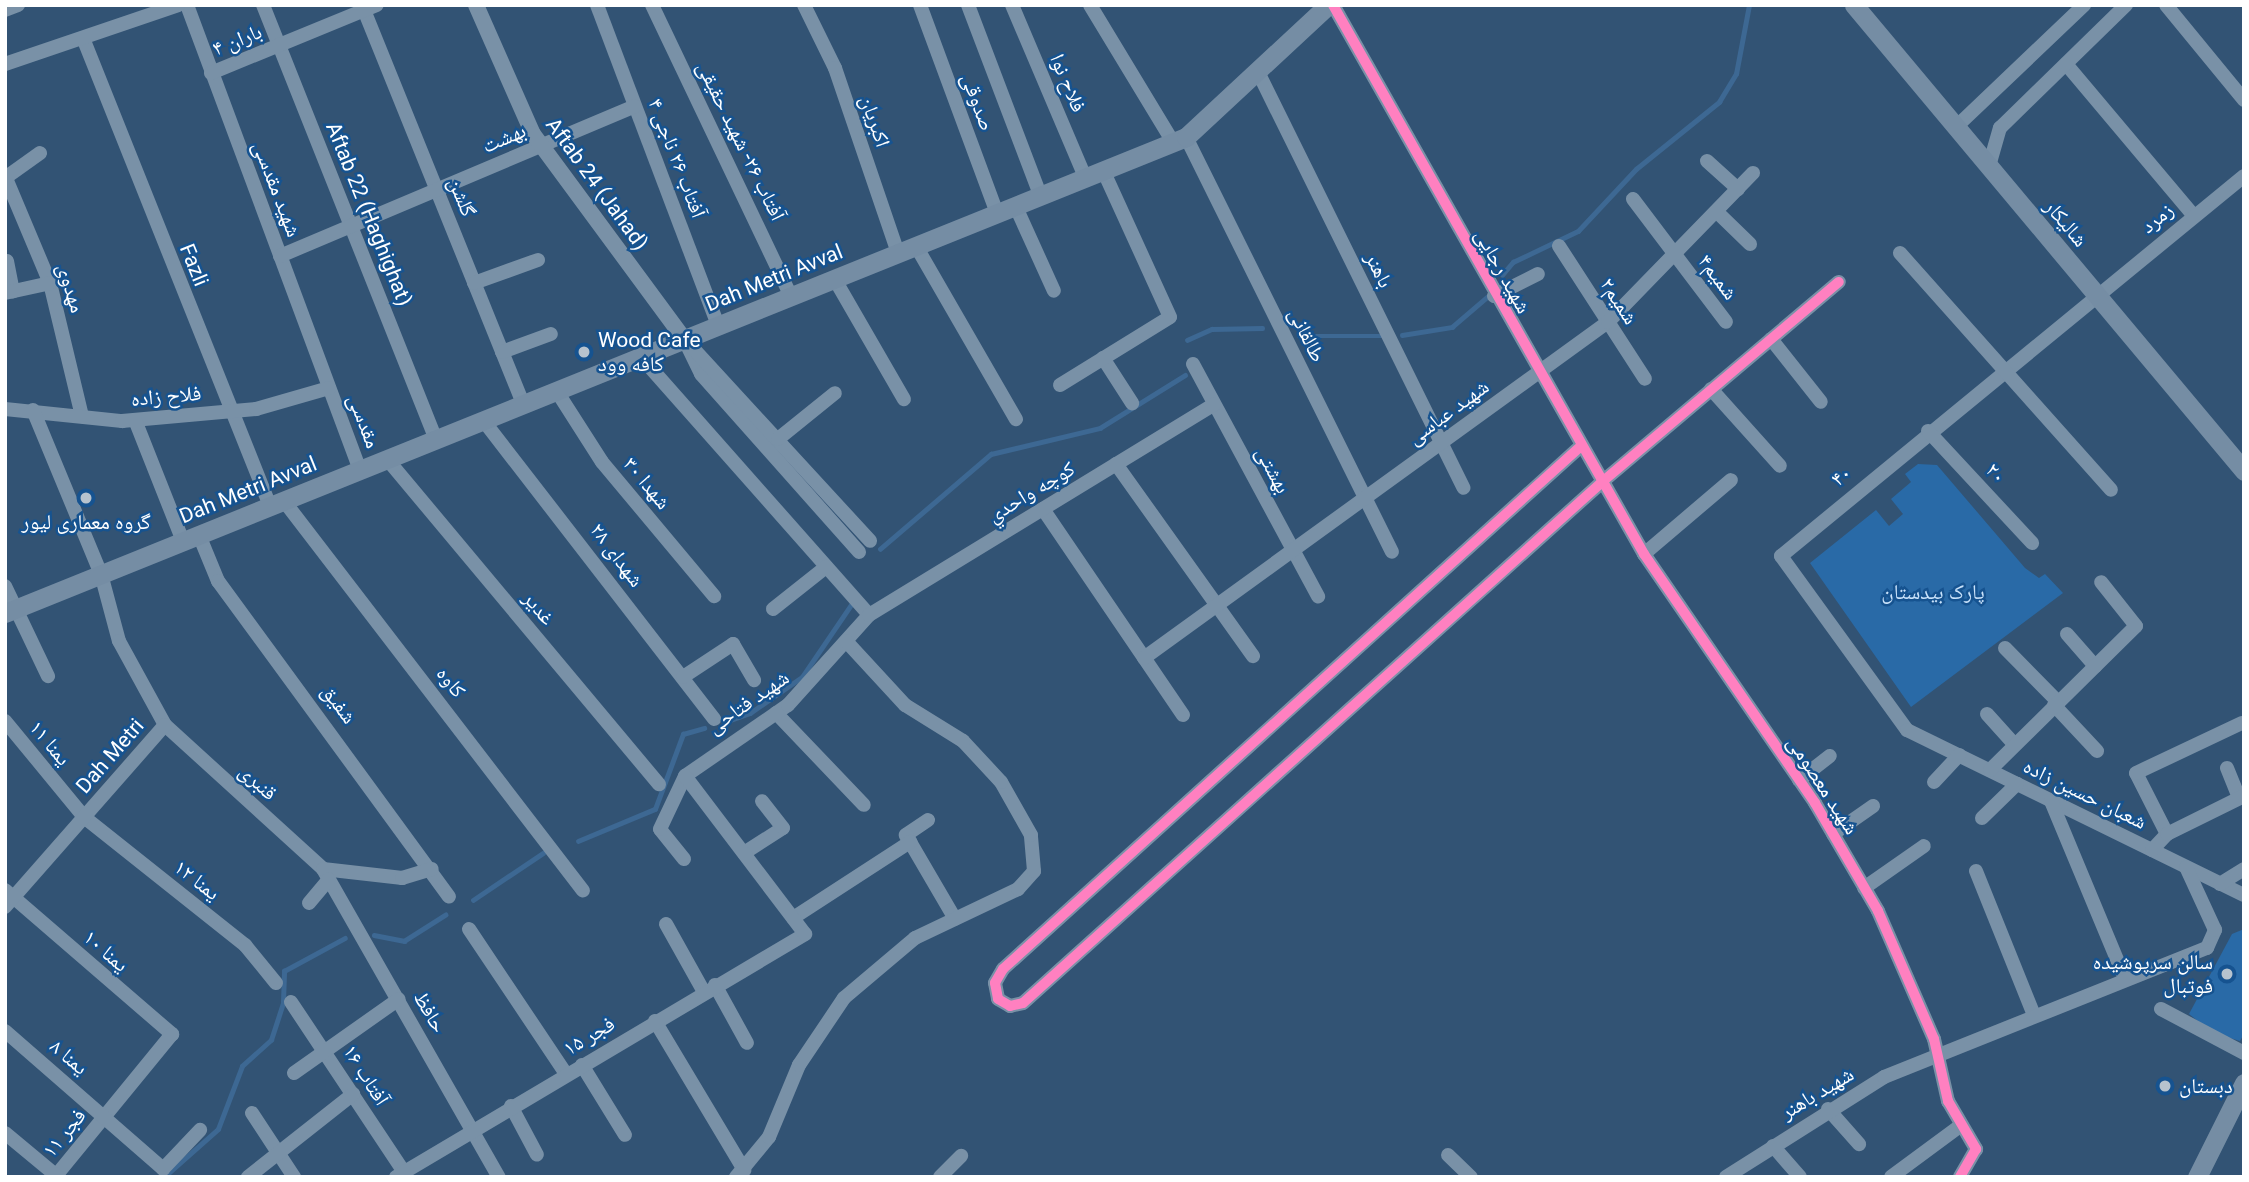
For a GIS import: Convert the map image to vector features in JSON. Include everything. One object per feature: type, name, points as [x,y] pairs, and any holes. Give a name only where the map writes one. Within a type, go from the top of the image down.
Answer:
[{"type":"main road","name":"Dah Metri Avval","points":[[10,611],[1179,139],[1330,5]]},
{"type":"main road","name":"شالیکار","points":[[1854,5],[2244,471]]},
{"type":"main road","points":[[2197,1177],[2238,1108],[2244,1083]]},
{"type":"street","points":[[5,64],[178,5]]},
{"type":"street","name":"شهید مقدسی","points":[[187,5],[329,388]]},
{"type":"street","name":"Aftab 22 (Haghighat)","points":[[263,5],[436,439]]},
{"type":"street","name":"Aftab 24 (Jahad)","points":[[476,5],[540,146],[684,339]]},
{"type":"street","name":"آفتاب ۲۶ ناجی ۴","points":[[597,5],[718,325]]},
{"type":"street","name":"آفتاب ۲۶- شهید حقیقی","points":[[652,5],[791,296]]},
{"type":"street","name":"اکبریان","points":[[804,5],[835,68],[907,249],[1016,419]]},
{"type":"street","name":"صدوقی","points":[[920,5],[1006,209],[1054,291]]},
{"type":"street","points":[[968,5],[1040,195]]},
{"type":"street","name":"فلاح نوا","points":[[1012,5],[1094,173]]},
{"type":"street","name":"طالقانی","points":[[1090,5],[1179,139],[1392,552]]},
{"type":"street","name":"شهید رجایی","points":[[1330,5],[1494,296],[1644,554]]},
{"type":"street","points":[[1956,127],[2084,5]]},
{"type":"street","points":[[1989,166],[2000,128],[2126,5]]},
{"type":"street","points":[[2166,5],[2244,100]]},
{"type":"street","name":"باران ۴","points":[[211,73],[368,7]]},
{"type":"street","name":"گلشن","points":[[368,7],[437,190],[523,404]]},
{"type":"street","name":"Fazli","points":[[82,38],[230,411],[277,503]]},
{"type":"street","points":[[2066,64],[2194,216]]},
{"type":"street","name":"باهنر","points":[[1257,70],[1464,488]]},
{"type":"street","name":"بهشت","points":[[280,256],[635,106]]},
{"type":"street","points":[[6,177],[40,153]]},
{"type":"street","points":[[1707,161],[1738,189]]},
{"type":"street","points":[[1060,385],[1170,317],[1094,173]]},
{"type":"street","name":"شهید عباسی","points":[[1144,658],[1608,322],[1677,257],[1753,173]]},
{"type":"street","name":"زمرد","points":[[2096,294],[2244,176]]},
{"type":"street","name":"مهدوی","points":[[6,177],[50,283],[82,416]]},
{"type":"street","name":"شمیم۴","points":[[1633,199],[1726,322]]},
{"type":"street","points":[[1717,212],[1750,244]]},
{"type":"street","name":"شمیم۲","points":[[1559,246],[1645,379]]},
{"type":"street","points":[[1900,253],[2111,490]]},
{"type":"street","points":[[474,283],[538,260]]},
{"type":"street","points":[[7,261],[9,292],[50,283]]},
{"type":"street","points":[[1494,296],[1538,274]]},
{"type":"street","points":[[834,278],[904,400]]},
{"type":"street","points":[[1581,446],[1003,969],[995,983],[998,999],[1010,1006],[1023,1003],[1602,482],[1839,282]]},
{"type":"street","name":"۴۰","points":[[1907,730],[1781,556],[1928,431],[2096,294]]},
{"type":"street","points":[[502,352],[551,334]]},
{"type":"street","points":[[684,339],[778,439],[810,486]]},
{"type":"street","points":[[684,339],[701,374],[810,486],[864,547]]},
{"type":"street","points":[[1771,339],[1821,402]]},
{"type":"street","points":[[641,357],[869,615]]},
{"type":"street","points":[[1103,358],[1132,403]]},
{"type":"street","name":"بهشتی","points":[[1194,364],[1318,596]]},
{"type":"street","name":"فلاح زاده","points":[[5,409],[135,420],[230,411],[329,388]]},
{"type":"street","name":"مقدسی","points":[[329,388],[360,470]]},
{"type":"street","points":[[1711,388],[1780,466]]},
{"type":"street","name":"شهدا ۳۰","points":[[556,390],[602,462],[714,597]]},
{"type":"street","points":[[778,439],[835,393]]},
{"type":"street","name":"كوچه واحدي","points":[[869,615],[1214,404]]},
{"type":"street","name":"Dah Metri","points":[[8,898],[85,817],[165,725],[119,641],[101,574],[33,410]]},
{"type":"street","name":"شفیق","points":[[135,420],[191,538],[218,581],[432,869],[449,897]]},
{"type":"street","name":"شهدای ۲۸","points":[[483,420],[714,719]]},
{"type":"street","name":"۲۰","points":[[1928,431],[2032,543]]},
{"type":"street","name":"غدیر","points":[[387,459],[659,784]]},
{"type":"street","points":[[1116,464],[1253,656]]},
{"type":"street","points":[[1644,554],[1731,480]]},
{"type":"street","name":"کاوه","points":[[277,503],[583,891]]},
{"type":"street","points":[[1043,509],[1183,715]]},
{"type":"street","name":"شهید معصومی","points":[[1644,554],[1799,780],[1864,888],[1934,1039],[1935,1056],[1960,1126],[1976,1149],[1960,1177]]},
{"type":"street","points":[[773,608],[826,567]]},
{"type":"street","points":[[1990,770],[2136,626],[2101,582]]},
{"type":"street","points":[[5,586],[10,611],[48,676]]},
{"type":"street","name":"شهید فتاحی","points":[[685,776],[776,713],[823,673],[869,615]]},
{"type":"street","points":[[2067,634],[2095,666]]},
{"type":"street","points":[[655,1021],[740,1173],[769,1136],[811,1044],[844,998],[915,938],[1018,889],[1034,871],[1031,835],[1001,782],[963,741],[905,705],[846,641]]},
{"type":"street","points":[[683,677],[733,644],[754,680]]},
{"type":"street","points":[[2005,648],[2097,751]]},
{"type":"street","points":[[776,713],[864,805]]},
{"type":"street","points":[[1987,714],[2014,744]]},
{"type":"street","points":[[2167,834],[2136,773],[2242,723]]},
{"type":"street","name":"یمنا ۱۱","points":[[8,724],[85,817]]},
{"type":"street","name":"قنبری","points":[[165,725],[326,874]]},
{"type":"street","name":"شعبان حسین زاده","points":[[1907,730],[2244,895]]},
{"type":"street","points":[[1934,782],[1959,755]]},
{"type":"street","points":[[1799,780],[1830,756]]},
{"type":"street","points":[[2152,850],[2167,834],[2241,797],[2227,768]]},
{"type":"street","points":[[684,859],[660,829],[685,776],[793,918],[910,842]]},
{"type":"street","points":[[1982,818],[2017,784]]},
{"type":"street","points":[[744,853],[783,828],[762,801]]},
{"type":"street","points":[[2051,801],[2124,979]]},
{"type":"street","points":[[1833,834],[1873,806]]},
{"type":"street","name":"یمنا ۱۲","points":[[85,817],[245,945],[276,983]]},
{"type":"street","points":[[928,820],[906,835],[956,919]]},
{"type":"street","points":[[1864,888],[1924,846]]},
{"type":"street","name":"شهید باهنر","points":[[1726,1177],[1828,1109],[1935,1056],[2033,1013],[2212,942],[2215,930],[2186,867]]},
{"type":"street","points":[[309,903],[326,874],[402,878],[432,869]]},
{"type":"street","points":[[2220,884],[2244,869]]},
{"type":"street","points":[[1976,871],[2033,1013]]},
{"type":"street","name":"حافظ","points":[[326,874],[499,1177]]},
{"type":"street","name":"یمنا ۱۰","points":[[8,898],[172,1034]]},
{"type":"street","name":"فجر ۱۵","points":[[400,1174],[805,934],[793,918]]},
{"type":"street","points":[[666,924],[747,1043]]},
{"type":"street","points":[[469,929],[566,1074]]},
{"type":"street","points":[[294,1073],[399,999]]},
{"type":"street","name":"آفتاب ۱۶","points":[[291,1002],[327,1051],[400,1174]]},
{"type":"street","points":[[2161,1009],[2244,1053]]},
{"type":"street","name":"یمنا ۸","points":[[5,1031],[163,1169],[200,1130]]},
{"type":"street","name":"فجر ۱۱","points":[[57,1176],[172,1034]]},
{"type":"street","points":[[582,1065],[625,1135]]},
{"type":"street","points":[[248,1177],[279,1148],[353,1094]]},
{"type":"street","points":[[511,1107],[537,1155]]},
{"type":"street","points":[[1828,1109],[1859,1144]]},
{"type":"street","points":[[252,1113],[279,1148],[294,1177]]},
{"type":"street","points":[[1891,1177],[1960,1126]]},
{"type":"street","points":[[5,1133],[57,1176]]},
{"type":"street","points":[[1773,1146],[1800,1177]]},
{"type":"street","points":[[1448,1155],[1471,1177]]},
{"type":"street","points":[[940,1177],[961,1156]]},
{"type":"green space","name":"پارک بیدستان","points":[[1918,464],[1937,465],[2025,568],[2039,578],[2045,574],[2063,593],[1911,707],[1810,563],[1876,510],[1889,526],[1903,514],[1891,499],[1911,482],[1905,474]]},
{"type":"green space","name":"سالن سرپوشیده فوتبال","points":[[2244,929],[2244,1034],[2240,1041],[2213,1033],[2189,1014],[2232,934]]},
{"type":"waterway","points":[[1502,275],[1513,262],[1578,231],[1636,169],[1719,102],[1736,74],[1749,5]]},
{"type":"waterway","points":[[1402,335],[1452,327],[1487,297]]},
{"type":"waterway","points":[[1187,340],[1212,329],[1262,328]]},
{"type":"waterway","points":[[1299,336],[1384,336]]},
{"type":"waterway","points":[[880,549],[991,454],[1100,428],[1185,375]]},
{"type":"waterway","points":[[725,722],[750,713],[802,677],[853,602]]},
{"type":"waterway","points":[[578,841],[655,809],[683,734],[704,728]]},
{"type":"waterway","points":[[473,900],[543,853]]},
{"type":"waterway","points":[[374,935],[404,941],[445,915]]},
{"type":"waterway","points":[[164,1177],[218,1129],[242,1066],[271,1040],[283,1002],[284,971],[345,938]]},
{"type":"cycle path","points":[[1333,5],[1644,554],[1815,803],[1878,911],[1934,1039],[1948,1101],[1976,1149],[1960,1177]]},
{"type":"cycle path","points":[[1581,446],[1003,969],[995,983],[998,999],[1010,1006],[1023,1003],[1602,482],[1839,282]]},
{"type":"place","name":"Wood Cafe کافه وود","points":[[584,352]]},
{"type":"place","name":"گروه معماری لیور","points":[[86,498]]},
{"type":"place","name":"سالن سرپوشیده فوتبال","points":[[2227,974]]},
{"type":"place","name":"دبستان","points":[[2165,1086]]}]
